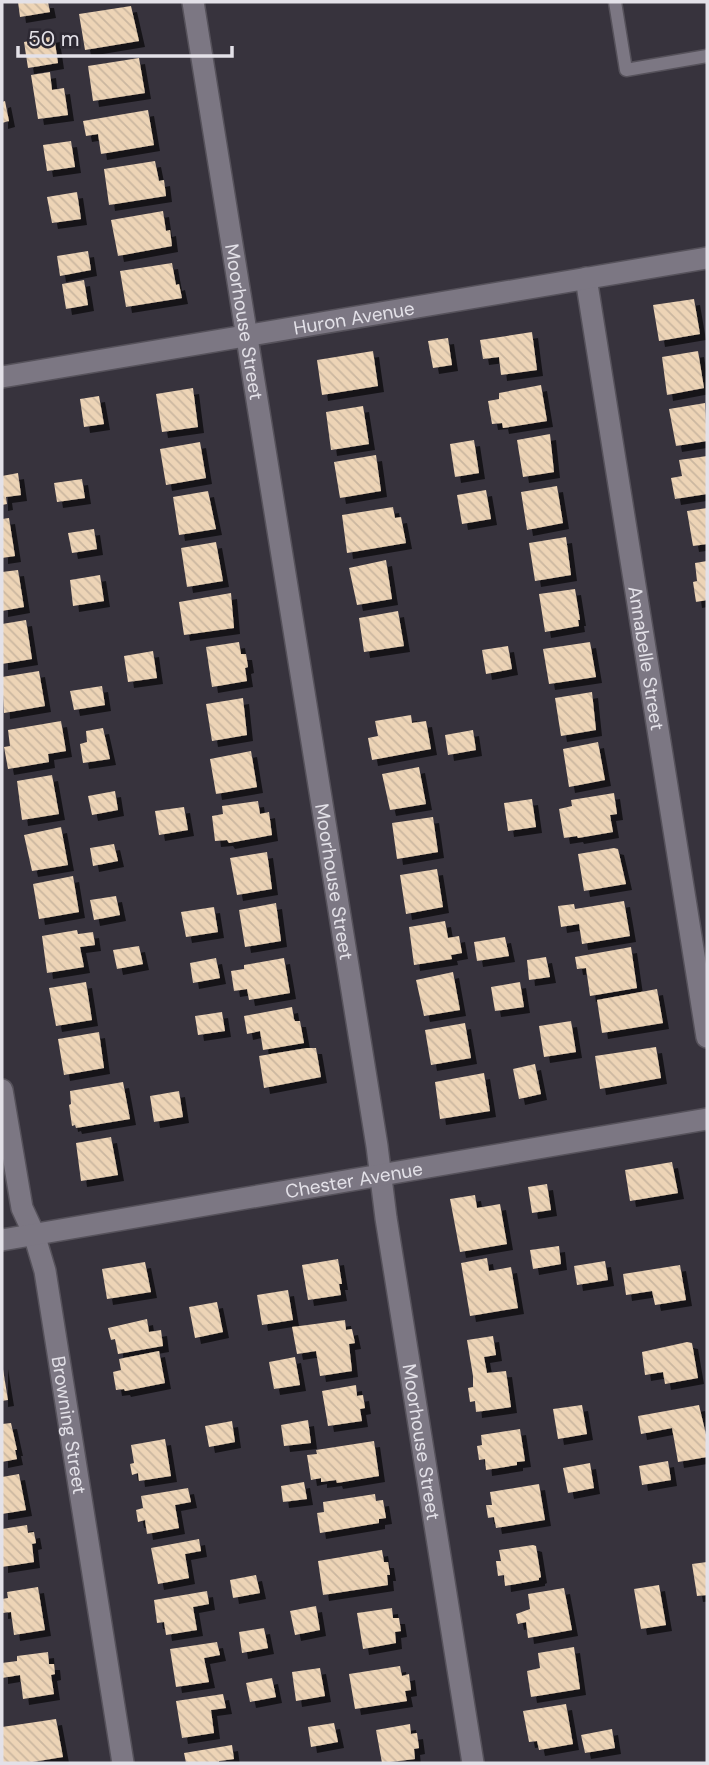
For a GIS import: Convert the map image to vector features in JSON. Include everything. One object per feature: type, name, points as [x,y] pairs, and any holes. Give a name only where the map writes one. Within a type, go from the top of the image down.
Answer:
[{"type":"street","name":"Moorhouse Street","points":[[192,2],[473,1763]]},
{"type":"street","name":"Huron Avenue","points":[[2,377],[707,258]]},
{"type":"street","name":"Annabelle Street","points":[[586,278],[707,1037]]},
{"type":"street","name":"Browning Street","points":[[2,1090],[22,1208],[34,1234],[45,1271],[123,1763]]},
{"type":"street","name":"Chester Avenue","points":[[2,1240],[707,1119]]},
{"type":"lane","points":[[615,2],[626,70],[707,56]]},
{"type":"building","points":[[18,2],[48,2],[50,12],[20,17]]},
{"type":"building","points":[[131,6],[139,41],[85,50],[79,14]]},
{"type":"building","points":[[54,36],[58,63],[28,68],[24,42]]},
{"type":"building","points":[[139,58],[145,93],[93,101],[88,66]]},
{"type":"building","points":[[50,72],[52,90],[64,88],[68,115],[38,119],[31,75]]},
{"type":"building","points":[[5,101],[9,121],[2,123],[2,102]]},
{"type":"building","points":[[148,110],[154,145],[101,154],[98,134],[86,136],[83,121]]},
{"type":"building","points":[[71,141],[75,167],[47,171],[43,145]]},
{"type":"building","points":[[155,161],[159,181],[164,180],[166,196],[109,205],[104,169]]},
{"type":"building","points":[[77,192],[81,219],[52,223],[47,197]]},
{"type":"building","points":[[163,211],[172,246],[118,256],[111,220]]},
{"type":"building","points":[[88,251],[91,270],[60,276],[57,256]]},
{"type":"building","points":[[172,263],[176,285],[179,284],[182,298],[126,307],[120,271]]},
{"type":"building","points":[[84,280],[88,305],[66,309],[62,284]]},
{"type":"building","points":[[694,299],[700,334],[659,341],[653,305]]},
{"type":"building","points":[[532,332],[537,370],[501,375],[499,357],[483,359],[480,340]]},
{"type":"building","points":[[448,338],[452,365],[433,368],[428,341]]},
{"type":"building","points":[[373,351],[378,386],[322,395],[317,360]]},
{"type":"building","points":[[698,351],[704,388],[667,395],[662,357]]},
{"type":"building","points":[[541,385],[547,421],[503,428],[502,423],[492,424],[488,401],[499,399],[499,393]]},
{"type":"building","points":[[193,388],[198,427],[162,432],[156,394]]},
{"type":"building","points":[[99,396],[104,424],[84,427],[80,399]]},
{"type":"building","points":[[705,403],[707,441],[676,446],[669,409]]},
{"type":"building","points":[[363,406],[369,444],[331,450],[326,412]]},
{"type":"building","points":[[550,434],[554,472],[523,477],[517,440]]},
{"type":"building","points":[[474,440],[479,473],[455,477],[450,444]]},
{"type":"building","points":[[200,442],[206,478],[166,485],[160,449]]},
{"type":"building","points":[[376,455],[381,491],[340,498],[334,462]]},
{"type":"building","points":[[707,456],[707,494],[675,499],[671,478],[682,476],[679,460]]},
{"type":"building","points":[[18,473],[21,495],[6,497],[7,504],[2,505],[2,476]]},
{"type":"building","points":[[82,479],[85,498],[57,502],[54,483]]},
{"type":"building","points":[[557,486],[563,523],[527,530],[521,492]]},
{"type":"building","points":[[486,490],[491,519],[462,524],[457,495]]},
{"type":"building","points":[[208,491],[216,529],[179,535],[173,497]]},
{"type":"building","points":[[393,507],[395,518],[401,517],[406,543],[347,553],[342,515]]},
{"type":"building","points":[[707,508],[707,544],[693,546],[687,511]]},
{"type":"building","points":[[9,518],[15,556],[2,558],[2,519]]},
{"type":"building","points":[[94,529],[97,549],[72,553],[68,533]]},
{"type":"building","points":[[566,537],[571,575],[535,581],[529,543]]},
{"type":"building","points":[[216,542],[223,581],[187,587],[181,548]]},
{"type":"building","points":[[386,560],[392,599],[357,605],[349,568]]},
{"type":"building","points":[[707,561],[707,600],[696,602],[693,582],[697,581],[695,563]]},
{"type":"building","points":[[18,570],[24,607],[2,611],[2,572]]},
{"type":"building","points":[[100,575],[104,601],[73,606],[70,580]]},
{"type":"building","points":[[575,589],[579,626],[545,632],[539,594]]},
{"type":"building","points":[[231,593],[234,628],[184,635],[179,602]]},
{"type":"building","points":[[398,611],[404,646],[364,652],[359,618]]},
{"type":"building","points":[[26,620],[32,659],[2,664],[2,624]]},
{"type":"building","points":[[239,642],[241,654],[246,654],[247,681],[212,687],[206,647]]},
{"type":"building","points":[[590,642],[596,677],[549,684],[543,649]]},
{"type":"building","points":[[508,646],[512,669],[486,674],[482,650]]},
{"type":"building","points":[[153,651],[157,678],[128,682],[124,656]]},
{"type":"building","points":[[39,671],[45,706],[4,713],[2,677]]},
{"type":"building","points":[[102,686],[105,705],[74,710],[70,691]]},
{"type":"building","points":[[592,692],[596,730],[561,736],[555,698]]},
{"type":"building","points":[[243,698],[247,735],[212,741],[206,704]]},
{"type":"building","points":[[411,715],[412,723],[426,721],[431,749],[372,760],[368,738],[378,736],[375,721]]},
{"type":"building","points":[[61,721],[66,751],[48,754],[49,762],[8,769],[4,747],[10,746],[8,730]]},
{"type":"building","points":[[103,728],[110,759],[83,763],[80,744],[87,742],[86,731]]},
{"type":"building","points":[[473,730],[476,750],[448,755],[445,735]]},
{"type":"building","points":[[598,742],[605,780],[569,787],[563,749]]},
{"type":"building","points":[[251,751],[257,787],[216,794],[210,759]]},
{"type":"building","points":[[419,767],[426,804],[390,810],[382,774]]},
{"type":"building","points":[[52,775],[59,814],[22,820],[17,781]]},
{"type":"building","points":[[115,791],[118,810],[92,815],[88,796]]},
{"type":"building","points":[[614,793],[617,814],[610,815],[613,832],[564,838],[559,809],[572,806],[571,800]]},
{"type":"building","points":[[532,799],[536,827],[508,831],[504,803]]},
{"type":"building","points":[[258,801],[260,814],[269,812],[272,835],[229,843],[227,840],[215,841],[212,816],[223,814],[222,806]]},
{"type":"building","points":[[184,807],[188,830],[159,835],[155,811]]},
{"type":"building","points":[[433,817],[438,852],[397,859],[392,823]]},
{"type":"building","points":[[61,827],[68,865],[32,871],[24,835]]},
{"type":"building","points":[[114,844],[118,861],[93,866],[90,848]]},
{"type":"building","points":[[618,849],[626,884],[584,891],[578,854]]},
{"type":"building","points":[[267,852],[272,889],[237,895],[230,858]]},
{"type":"building","points":[[437,869],[443,907],[406,914],[400,875]]},
{"type":"building","points":[[73,876],[79,912],[39,919],[33,884]]},
{"type":"building","points":[[116,896],[120,915],[94,920],[90,900]]},
{"type":"building","points":[[624,901],[630,936],[582,944],[579,924],[561,927],[558,906],[574,904],[575,909]]},
{"type":"building","points":[[276,903],[281,941],[245,947],[239,910]]},
{"type":"building","points":[[214,907],[218,932],[186,937],[181,912]]},
{"type":"building","points":[[445,921],[448,938],[459,936],[462,953],[451,955],[452,959],[414,965],[409,927]]},
{"type":"building","points":[[77,930],[78,934],[93,932],[95,945],[80,947],[84,967],[47,973],[42,936]]},
{"type":"building","points":[[505,937],[509,956],[477,961],[474,942]]},
{"type":"building","points":[[139,946],[143,964],[117,969],[113,950]]},
{"type":"building","points":[[631,947],[637,988],[590,996],[586,968],[577,969],[575,957]]},
{"type":"building","points":[[546,957],[550,977],[529,980],[527,960]]},
{"type":"building","points":[[216,958],[220,978],[193,983],[190,963]]},
{"type":"building","points":[[284,958],[290,993],[249,1000],[247,989],[234,991],[231,971],[244,969],[244,965]]},
{"type":"building","points":[[453,972],[460,1010],[424,1016],[416,980]]},
{"type":"building","points":[[86,982],[92,1020],[56,1026],[49,988]]},
{"type":"building","points":[[520,982],[524,1007],[495,1011],[491,987]]},
{"type":"building","points":[[657,989],[663,1023],[602,1033],[597,1000]]},
{"type":"building","points":[[292,1007],[295,1021],[300,1021],[304,1043],[263,1050],[260,1031],[247,1034],[244,1016]]},
{"type":"building","points":[[222,1012],[225,1031],[198,1035],[195,1016]]},
{"type":"building","points":[[571,1021],[576,1052],[544,1057],[539,1026]]},
{"type":"building","points":[[465,1023],[471,1058],[431,1065],[425,1030]]},
{"type":"building","points":[[99,1032],[104,1068],[64,1075],[58,1039]]},
{"type":"building","points":[[656,1047],[661,1078],[600,1089],[595,1056]]},
{"type":"building","points":[[316,1048],[321,1077],[264,1088],[259,1056]]},
{"type":"building","points":[[535,1064],[541,1094],[519,1099],[513,1069]]},
{"type":"building","points":[[484,1073],[490,1111],[440,1119],[435,1082]]},
{"type":"building","points":[[123,1082],[130,1119],[76,1128],[75,1125],[72,1126],[70,1091]]},
{"type":"building","points":[[179,1091],[183,1117],[154,1122],[150,1096]]},
{"type":"building","points":[[111,1137],[118,1175],[81,1181],[76,1143]]},
{"type":"building","points":[[672,1162],[678,1193],[630,1201],[625,1170]]},
{"type":"building","points":[[547,1184],[551,1210],[532,1213],[528,1187]]},
{"type":"building","points":[[475,1195],[477,1208],[500,1204],[507,1244],[460,1252],[450,1199]]},
{"type":"building","points":[[559,1246],[561,1264],[533,1269],[530,1250]]},
{"type":"building","points":[[487,1258],[489,1271],[511,1267],[518,1308],[470,1316],[461,1263]]},
{"type":"building","points":[[338,1259],[341,1295],[308,1300],[302,1265]]},
{"type":"building","points":[[605,1261],[608,1280],[577,1285],[574,1266]]},
{"type":"building","points":[[145,1262],[151,1292],[107,1299],[102,1269]]},
{"type":"building","points":[[680,1265],[686,1300],[655,1305],[652,1291],[626,1295],[623,1274]]},
{"type":"building","points":[[288,1290],[293,1320],[262,1325],[257,1295]]},
{"type":"building","points":[[217,1302],[223,1332],[195,1338],[189,1307]]},
{"type":"building","points":[[147,1319],[149,1332],[161,1330],[163,1346],[118,1354],[115,1339],[111,1340],[108,1328]]},
{"type":"building","points":[[345,1320],[346,1330],[352,1329],[355,1343],[349,1344],[352,1371],[320,1376],[316,1351],[297,1354],[292,1327]]},
{"type":"building","points":[[493,1336],[496,1355],[484,1357],[487,1373],[506,1371],[511,1407],[476,1412],[475,1401],[470,1402],[468,1388],[473,1387],[473,1376],[467,1340]]},
{"type":"building","points":[[692,1343],[698,1378],[665,1384],[663,1372],[645,1375],[642,1352]]},
{"type":"building","points":[[159,1351],[165,1383],[125,1391],[116,1390],[113,1372],[121,1370],[119,1359]]},
{"type":"building","points":[[295,1357],[300,1385],[274,1389],[269,1362]]},
{"type":"building","points":[[2,1363],[8,1400],[2,1401]]},
{"type":"building","points":[[356,1385],[357,1396],[363,1395],[365,1408],[360,1409],[362,1421],[328,1426],[322,1391]]},
{"type":"building","points":[[582,1405],[587,1434],[558,1439],[553,1409]]},
{"type":"building","points":[[699,1405],[707,1439],[707,1457],[678,1462],[672,1428],[641,1434],[638,1416]]},
{"type":"building","points":[[308,1420],[311,1443],[284,1446],[281,1425]]},
{"type":"building","points":[[232,1421],[235,1442],[209,1447],[205,1426]]},
{"type":"building","points":[[11,1423],[17,1459],[2,1462],[2,1424]]},
{"type":"building","points":[[520,1429],[525,1461],[486,1470],[485,1459],[479,1460],[477,1446],[482,1445],[481,1435]]},
{"type":"building","points":[[165,1439],[171,1476],[139,1481],[138,1473],[132,1475],[130,1464],[134,1463],[131,1445]]},
{"type":"building","points":[[374,1441],[379,1476],[337,1483],[336,1480],[321,1482],[321,1478],[311,1480],[307,1455],[317,1454],[316,1450]]},
{"type":"building","points":[[668,1461],[671,1480],[642,1485],[639,1466]]},
{"type":"building","points":[[590,1463],[594,1488],[568,1493],[563,1468]]},
{"type":"building","points":[[19,1474],[26,1510],[2,1514],[2,1477]]},
{"type":"building","points":[[304,1482],[307,1499],[283,1502],[281,1486]]},
{"type":"building","points":[[539,1484],[545,1520],[496,1528],[494,1517],[488,1518],[486,1505],[492,1505],[490,1492]]},
{"type":"building","points":[[188,1488],[191,1502],[175,1505],[179,1528],[147,1534],[145,1520],[138,1522],[136,1510],[143,1508],[141,1496]]},
{"type":"building","points":[[375,1494],[376,1501],[383,1500],[386,1518],[379,1519],[379,1523],[320,1533],[317,1513],[324,1512],[323,1502]]},
{"type":"building","points":[[27,1525],[28,1533],[34,1532],[34,1562],[2,1567],[2,1529]]},
{"type":"building","points":[[199,1539],[201,1551],[185,1554],[189,1578],[158,1584],[151,1548]]},
{"type":"building","points":[[536,1546],[541,1577],[539,1580],[505,1586],[504,1575],[498,1576],[496,1561],[501,1561],[499,1550]]},
{"type":"building","points":[[382,1550],[384,1562],[388,1562],[388,1585],[323,1595],[318,1561]]},
{"type":"building","points":[[707,1562],[707,1595],[697,1596],[692,1564]]},
{"type":"building","points":[[256,1575],[260,1593],[233,1598],[230,1580]]},
{"type":"building","points":[[659,1585],[666,1625],[641,1629],[634,1589]]},
{"type":"building","points":[[38,1587],[45,1630],[14,1635],[11,1612],[2,1613],[2,1599],[8,1598],[7,1592]]},
{"type":"building","points":[[564,1588],[572,1630],[528,1638],[526,1622],[518,1624],[516,1614],[530,1609],[528,1594]]},
{"type":"building","points":[[207,1591],[209,1604],[193,1607],[197,1630],[166,1635],[164,1622],[157,1623],[154,1600]]},
{"type":"building","points":[[316,1606],[320,1630],[295,1635],[290,1611]]},
{"type":"building","points":[[392,1608],[393,1618],[399,1618],[401,1631],[395,1632],[396,1643],[363,1649],[357,1613]]},
{"type":"building","points":[[264,1628],[268,1648],[242,1653],[239,1632]]},
{"type":"building","points":[[217,1642],[220,1655],[204,1658],[209,1682],[176,1687],[170,1649]]},
{"type":"building","points":[[574,1647],[580,1689],[531,1697],[527,1671],[540,1668],[538,1653]]},
{"type":"building","points":[[48,1652],[49,1664],[54,1664],[55,1674],[51,1675],[54,1694],[23,1699],[20,1675],[2,1678],[2,1663],[17,1661],[17,1656]]},
{"type":"building","points":[[400,1666],[402,1676],[409,1674],[411,1690],[405,1691],[407,1701],[355,1709],[349,1674]]},
{"type":"building","points":[[320,1668],[325,1696],[296,1701],[292,1672]]},
{"type":"building","points":[[272,1678],[276,1697],[250,1702],[246,1683]]},
{"type":"building","points":[[223,1694],[226,1708],[211,1710],[214,1733],[182,1738],[176,1701]]},
{"type":"building","points":[[566,1704],[573,1744],[539,1750],[537,1741],[529,1742],[523,1711]]},
{"type":"building","points":[[56,1719],[63,1757],[26,1763],[2,1763],[2,1727]]},
{"type":"building","points":[[334,1723],[338,1742],[311,1747],[308,1727]]},
{"type":"building","points":[[410,1724],[411,1734],[417,1733],[419,1748],[414,1749],[415,1759],[382,1763],[376,1730]]},
{"type":"building","points":[[612,1729],[615,1748],[585,1753],[581,1735]]},
{"type":"building","points":[[232,1745],[234,1759],[219,1763],[186,1763],[184,1753]]}]
